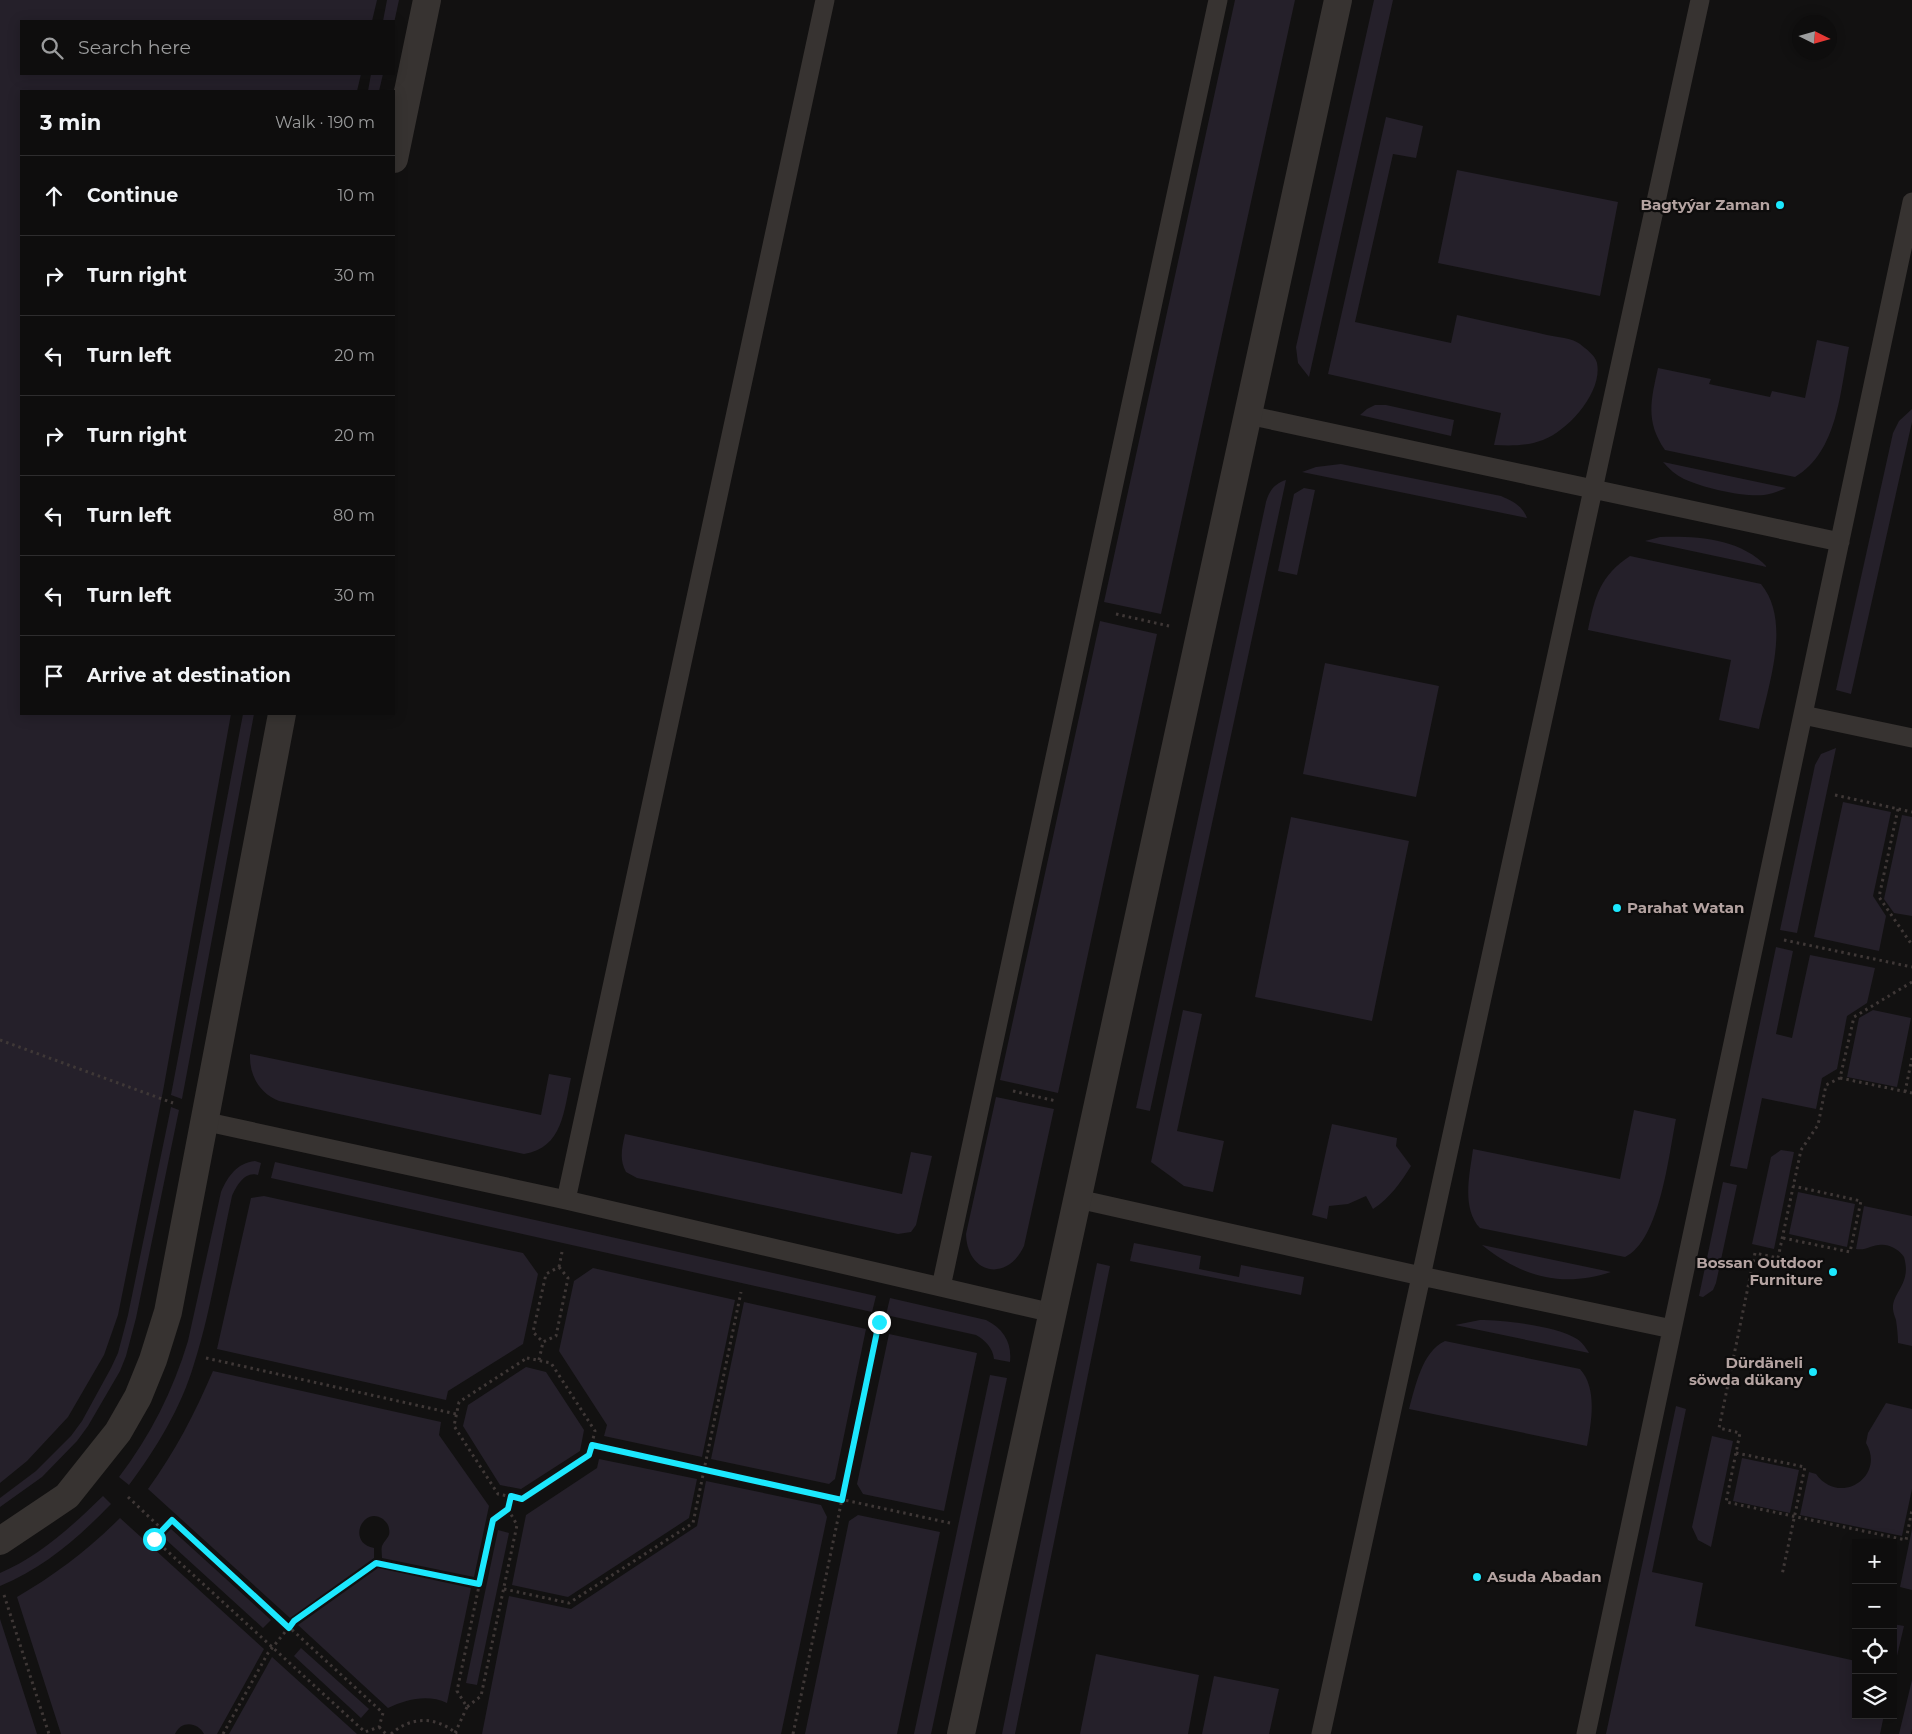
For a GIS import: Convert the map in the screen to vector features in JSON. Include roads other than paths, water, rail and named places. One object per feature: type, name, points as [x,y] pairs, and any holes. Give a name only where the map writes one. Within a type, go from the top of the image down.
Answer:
[{"type":"street","points":[[395,154],[427,0]]},
{"type":"street","points":[[961,1734],[1338,0]]},
{"type":"street","points":[[0,1541],[67,1496],[118,1432],[138,1397],[153,1360],[168,1312],[282,715]]},
{"type":"lane","points":[[566,1200],[825,0]]},
{"type":"lane","points":[[941,1287],[1218,0]]},
{"type":"lane","points":[[1321,1734],[1700,0]]},
{"type":"lane","points":[[1586,1734],[1912,202]]},
{"type":"lane","points":[[1248,415],[1840,542]]},
{"type":"lane","points":[[1803,715],[1912,738]]},
{"type":"lane","points":[[203,1121],[566,1200],[1053,1313]]},
{"type":"lane","points":[[1078,1199],[1421,1276],[1672,1329]]},
{"type":"place","name":"Bagtyýar Zaman","points":[[1780,205]]},
{"type":"place","name":"Parahat Watan","points":[[1617,908]]},
{"type":"place","name":"Bossan Outdoor Furniture","points":[[1833,1272]]},
{"type":"place","name":"Dürdäneli söwda dükany","points":[[1813,1372]]},
{"type":"place","name":"Asuda Abadan","points":[[1477,1577]]}]
